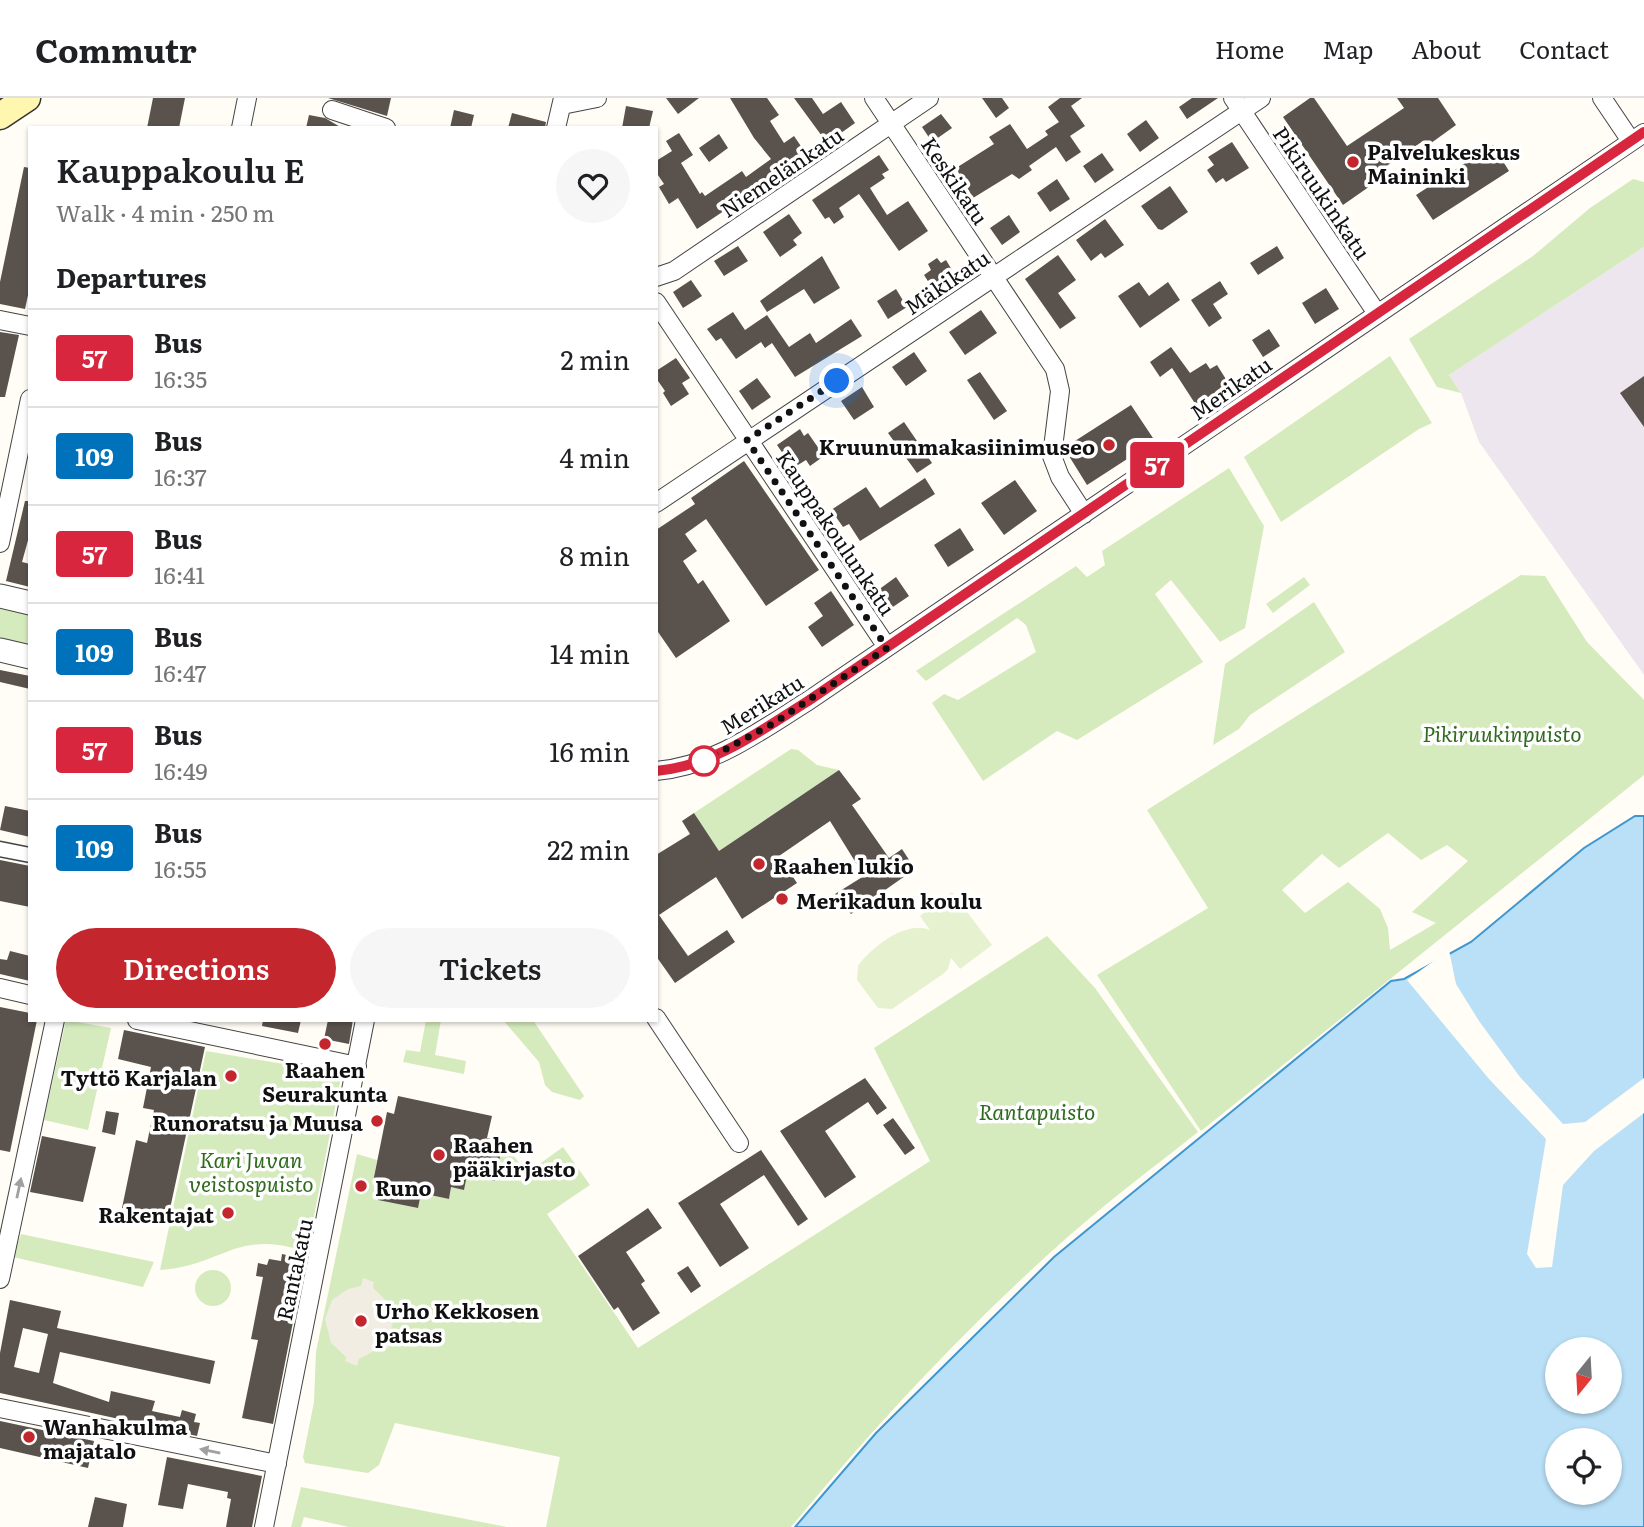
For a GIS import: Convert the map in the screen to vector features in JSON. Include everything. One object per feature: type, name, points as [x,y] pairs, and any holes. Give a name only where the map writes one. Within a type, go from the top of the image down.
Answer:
[{"type":"main road","points":[[0,116],[27,98]]},
{"type":"street","points":[[241,126],[247,98]]},
{"type":"street","points":[[556,126],[562,101],[597,98]]},
{"type":"street","name":"Keskikatu","points":[[874,98],[1055,369],[1060,391],[1052,456],[1060,477],[1084,514]]},
{"type":"street","name":"Niemelänkatu","points":[[658,276],[674,271],[929,98]]},
{"type":"street","name":"Mäkikatu","points":[[658,502],[994,277],[1237,104],[1262,98]]},
{"type":"street","points":[[1602,98],[1638,137]]},
{"type":"street","name":"Pikiruukinkatu","points":[[1237,104],[1376,312]]},
{"type":"street","points":[[332,110],[380,126]]},
{"type":"street","name":"Merikatu","points":[[658,771],[699,763],[723,753],[887,648],[1376,312],[1638,137]]},
{"type":"street","name":"Kauppakoulunkatu","points":[[658,305],[887,648]]},
{"type":"street","points":[[0,320],[28,326]]},
{"type":"street","points":[[0,543],[28,409]]},
{"type":"street","points":[[0,596],[28,603]]},
{"type":"street","points":[[0,650],[28,657]]},
{"type":"street","points":[[0,849],[28,855]]},
{"type":"street","points":[[0,988],[28,995]]},
{"type":"street","points":[[658,1021],[739,1143]]},
{"type":"street","points":[[0,1279],[55,1022]]},
{"type":"street","points":[[147,1022],[357,1066]]},
{"type":"street","name":"Rantakatu","points":[[264,1527],[365,1022]]},
{"type":"street","points":[[0,1408],[277,1464]]},
{"type":"shaded area","points":[[1644,247],[1644,675],[1479,442],[1461,393],[1449,375]]},
{"type":"shaded area","points":[[363,1278],[374,1282],[373,1288],[391,1305],[396,1304],[401,1313],[394,1317],[389,1339],[392,1343],[387,1349],[383,1346],[359,1359],[357,1366],[345,1361],[346,1357],[331,1343],[325,1319],[332,1300],[348,1289],[361,1286]]},
{"type":"green space","points":[[1633,179],[1644,182],[1644,247],[1449,375],[1461,393],[1437,387],[1409,339],[1533,256],[1590,208]]},
{"type":"green space","points":[[1390,356],[1432,423],[1419,429],[1281,522],[1244,457]]},
{"type":"green space","points":[[1229,468],[1264,526],[1245,628],[1220,642],[1171,580],[1155,594],[1203,662],[1077,740],[1057,731],[983,781],[932,703],[944,694],[958,700],[1036,652],[1026,625],[1017,618],[926,681],[916,671],[1076,566],[1087,577],[1105,565],[1102,551]]},
{"type":"green space","name":"Pikiruukinpuisto","points":[[1521,575],[1545,576],[1587,642],[1644,700],[1644,775],[1201,1131],[1097,975],[1208,908],[1147,810]],"holes":[[[1388,833],[1421,860],[1447,845],[1468,861],[1412,912],[1436,923],[1390,950],[1388,928],[1380,909],[1348,882],[1305,913],[1282,890],[1322,854],[1339,868]]]},
{"type":"green space","points":[[1304,577],[1310,585],[1273,613],[1266,604]]},
{"type":"green space","points":[[1314,602],[1345,652],[1250,715],[1239,729],[1213,745],[1225,664]]},
{"type":"green space","points":[[0,606],[28,612],[28,647],[0,641]]},
{"type":"green space","points":[[791,749],[798,750],[817,765],[839,770],[719,851],[694,813]]},
{"type":"green space","points":[[952,892],[992,945],[960,969],[951,958],[948,969],[943,974],[892,1009],[878,1008],[857,980],[858,966],[872,951],[900,932],[921,928],[930,930],[920,916]]},
{"type":"green space","name":"Rantapuisto","points":[[1047,936],[1095,988],[1198,1132],[1117,1196],[1032,1269],[960,1339],[890,1413],[791,1527],[546,1527],[560,1457],[395,1423],[379,1465],[368,1473],[305,1463],[303,1457],[314,1402],[316,1352],[357,1154],[377,1160],[373,1182],[382,1184],[379,1200],[417,1208],[421,1193],[449,1199],[451,1187],[464,1189],[467,1175],[495,1181],[503,1142],[527,1173],[563,1147],[590,1185],[547,1214],[638,1348],[930,1161],[874,1048]]},
{"type":"green space","points":[[66,1022],[111,1028],[88,1130],[44,1120]]},
{"type":"green space","points":[[426,1022],[441,1022],[435,1055],[466,1061],[464,1074],[403,1062],[406,1050],[420,1052]]},
{"type":"green space","points":[[505,1022],[534,1022],[584,1096],[580,1100],[552,1092],[545,1085],[539,1062]]},
{"type":"green space","name":"Kari Juvan veistospuisto","points":[[206,1051],[337,1073],[341,1077],[307,1252],[263,1244],[245,1246],[199,1262],[160,1270]]},
{"type":"green space","points":[[21,1234],[154,1262],[143,1287],[13,1257]]},
{"type":"green space","points":[[213,1270],[226,1275],[231,1288],[226,1301],[213,1306],[200,1301],[195,1288],[200,1275]]},
{"type":"green space","points":[[301,1487],[507,1527],[349,1527],[304,1517],[301,1527],[291,1527]]},
{"type":"water","points":[[1635,816],[1644,816],[1644,1527],[795,1527],[876,1433],[1054,1257],[1391,981],[1404,979],[1471,942],[1584,848]]},
{"type":"pier","points":[[1449,950],[1456,984],[1479,1021],[1520,1077],[1563,1124],[1585,1122],[1644,1078],[1644,1113],[1594,1151],[1563,1185],[1552,1267],[1536,1268],[1527,1254],[1546,1139],[1489,1079],[1407,980]]},
{"type":"building","points":[[153,98],[185,98],[179,126],[147,126]]},
{"type":"building","points":[[328,98],[391,98],[387,116]]},
{"type":"building","points":[[666,98],[699,98],[678,114]]},
{"type":"building","points":[[730,98],[767,98],[779,115],[770,121],[784,143],[794,136],[807,155],[697,229],[678,198],[669,204],[659,187],[664,184],[658,175],[658,160],[672,151],[666,141],[679,133],[693,155],[681,163],[700,194],[702,192],[705,196],[742,171],[746,177],[771,159],[754,138]]},
{"type":"building","points":[[794,98],[812,98],[823,114],[841,102],[855,123],[827,143]]},
{"type":"building","points":[[982,98],[1002,98],[1009,108],[996,118]]},
{"type":"building","points":[[1060,98],[1082,98],[1071,106],[1085,126],[1070,136],[1081,152],[1066,162],[1056,147],[1029,166],[1032,170],[1019,179],[1012,174],[973,198],[956,168],[994,144],[989,137],[1010,124],[1027,149],[1048,135],[1045,131],[1059,122],[1048,107]]},
{"type":"building","points":[[1192,98],[1218,98],[1187,119],[1179,107]]},
{"type":"building","name":"Palvelukeskus Maininki","points":[[1314,98],[1347,146],[1404,108],[1397,98],[1438,98],[1456,125],[1427,146],[1423,141],[1369,178],[1373,184],[1343,205],[1283,117]]},
{"type":"building","points":[[626,106],[653,111],[649,126],[622,126]]},
{"type":"building","points":[[454,110],[474,115],[471,126],[450,126]]},
{"type":"building","points":[[512,113],[546,122],[545,126],[509,126]]},
{"type":"building","points":[[941,114],[952,128],[932,142],[922,127]]},
{"type":"building","points":[[309,115],[325,118],[339,126],[306,126]]},
{"type":"building","points":[[1146,120],[1159,138],[1140,152],[1127,134]]},
{"type":"building","points":[[719,134],[728,148],[709,162],[699,148]]},
{"type":"building","points":[[1232,142],[1249,168],[1226,182],[1223,178],[1216,183],[1207,170],[1214,165],[1208,157]]},
{"type":"building","points":[[1493,145],[1509,171],[1433,220],[1416,195]]},
{"type":"building","points":[[1102,153],[1114,170],[1095,183],[1083,166]]},
{"type":"building","points":[[879,155],[889,170],[882,174],[885,178],[870,188],[887,215],[908,201],[928,231],[899,251],[859,194],[839,208],[844,217],[834,224],[829,217],[825,219],[812,200]]},
{"type":"building","points":[[24,167],[28,168],[28,295],[25,309],[0,304],[0,282]]},
{"type":"building","points":[[1057,179],[1070,199],[1050,212],[1037,193]]},
{"type":"building","points":[[1170,186],[1188,212],[1162,230],[1158,229],[1141,206]]},
{"type":"building","points":[[789,214],[802,233],[793,240],[797,245],[780,257],[763,232]]},
{"type":"building","points":[[1009,215],[1020,232],[1002,245],[990,228]]},
{"type":"building","points":[[1105,219],[1124,245],[1105,258],[1101,253],[1091,261],[1076,240]]},
{"type":"building","points":[[738,246],[748,261],[724,276],[714,261]]},
{"type":"building","points":[[1277,246],[1284,258],[1258,275],[1250,263]]},
{"type":"building","points":[[1058,255],[1076,280],[1058,293],[1076,318],[1060,329],[1025,279]]},
{"type":"building","points":[[822,256],[840,288],[814,304],[804,289],[767,312],[760,301]]},
{"type":"building","points":[[937,258],[941,263],[946,260],[955,275],[933,289],[924,275],[931,270],[928,264]]},
{"type":"building","points":[[691,280],[702,296],[683,308],[673,292]]},
{"type":"building","points":[[1220,281],[1228,294],[1213,304],[1222,318],[1209,327],[1191,300]]},
{"type":"building","points":[[1139,282],[1149,296],[1168,282],[1180,300],[1140,328],[1118,296]]},
{"type":"building","points":[[1326,288],[1339,309],[1315,324],[1302,303]]},
{"type":"building","points":[[896,289],[907,307],[888,319],[877,301]]},
{"type":"building","points":[[981,310],[997,333],[965,355],[949,332]]},
{"type":"building","points":[[733,312],[745,330],[767,315],[789,347],[810,333],[816,343],[851,319],[862,336],[795,377],[772,343],[765,348],[761,342],[736,359],[721,338],[716,341],[707,329]]},
{"type":"building","points":[[1269,329],[1280,346],[1263,357],[1252,340]]},
{"type":"building","points":[[0,332],[19,335],[5,397],[0,397]]},
{"type":"building","points":[[1171,347],[1190,373],[1206,363],[1210,369],[1217,365],[1229,384],[1196,405],[1172,368],[1160,377],[1150,362]]},
{"type":"building","points":[[914,352],[927,371],[906,386],[892,367]]},
{"type":"building","points":[[676,358],[690,378],[682,383],[689,394],[671,406],[658,381],[658,370]]},
{"type":"building","points":[[980,372],[1007,411],[994,420],[967,380]]},
{"type":"building","points":[[1644,376],[1644,427],[1620,393]]},
{"type":"building","points":[[757,378],[771,397],[752,410],[739,391]]},
{"type":"building","points":[[862,387],[874,407],[854,420],[841,401]]},
{"type":"building","name":"Kruununmakasiinimuseo","points":[[1131,405],[1155,441],[1087,485],[1064,448]]},
{"type":"building","points":[[904,422],[932,463],[917,473],[888,433]]},
{"type":"building","points":[[800,429],[804,436],[808,433],[824,456],[810,466],[806,460],[793,468],[777,445]]},
{"type":"building","points":[[744,461],[819,570],[766,606],[706,519],[685,534],[697,551],[683,561],[698,584],[703,580],[730,621],[676,658],[658,632],[658,529],[695,504],[691,498]]},
{"type":"building","points":[[925,478],[935,494],[860,541],[849,524],[843,527],[831,510],[866,487],[880,508]]},
{"type":"building","points":[[1015,480],[1037,511],[1004,535],[981,503]]},
{"type":"building","points":[[25,501],[28,501],[28,540],[22,562],[28,564],[28,586],[6,581]]},
{"type":"building","points":[[960,528],[974,550],[948,567],[934,545]]},
{"type":"building","points":[[896,577],[909,596],[887,611],[874,593]]},
{"type":"building","points":[[831,591],[854,625],[822,647],[808,627],[823,616],[814,603]]},
{"type":"building","points":[[0,670],[28,676],[28,689],[0,682]]},
{"type":"building","points":[[839,770],[861,799],[852,805],[889,858],[902,849],[915,869],[851,914],[835,894],[864,876],[830,821],[779,856],[797,883],[742,919],[716,877],[659,915],[688,956],[727,930],[735,942],[675,983],[658,959],[658,854],[690,834],[682,821],[694,813],[719,851]]},
{"type":"building","points":[[5,806],[28,811],[28,837],[0,830]]},
{"type":"building","points":[[0,860],[28,866],[28,907],[0,901]]},
{"type":"building","points":[[10,951],[28,956],[28,981],[0,974],[0,959],[7,960]]},
{"type":"building","points":[[0,1007],[28,1013],[28,1022],[37,1022],[10,1152],[0,1150]]},
{"type":"building","name":"Raahen Seurakunta","points":[[263,1022],[301,1022],[298,1033],[262,1026]]},
{"type":"building","name":"Raahen Seurakunta","points":[[328,1022],[353,1022],[349,1044],[324,1039]]},
{"type":"building","points":[[124,1030],[205,1047],[168,1218],[122,1208],[136,1140],[147,1143],[154,1110],[143,1108],[151,1067],[118,1059]]},
{"type":"building","points":[[865,1078],[887,1108],[877,1115],[868,1102],[825,1131],[856,1177],[825,1198],[780,1131]]},
{"type":"building","name":"Raahen pääkirjasto","points":[[398,1096],[492,1116],[487,1138],[503,1142],[495,1181],[467,1175],[464,1190],[451,1187],[449,1199],[421,1193],[418,1208],[378,1200],[382,1184],[373,1182],[387,1112],[394,1114]]},
{"type":"building","points":[[106,1111],[119,1113],[115,1135],[102,1132]]},
{"type":"building","points":[[893,1118],[915,1148],[905,1155],[883,1125]]},
{"type":"building","points":[[42,1136],[96,1147],[83,1202],[30,1192]]},
{"type":"building","points":[[761,1150],[808,1219],[798,1226],[764,1175],[720,1204],[749,1248],[720,1267],[678,1203]]},
{"type":"building","points":[[648,1208],[662,1228],[626,1252],[645,1281],[641,1284],[660,1313],[633,1331],[618,1307],[614,1310],[578,1256]]},
{"type":"building","points":[[282,1254],[300,1258],[299,1265],[304,1266],[273,1424],[242,1418],[258,1340],[251,1339],[263,1277],[256,1276],[258,1263],[267,1265],[269,1259],[281,1261]]},
{"type":"building","points":[[688,1266],[701,1286],[691,1293],[677,1273]]},
{"type":"building","points":[[10,1300],[61,1311],[57,1328],[215,1361],[210,1384],[60,1352],[53,1383],[109,1402],[111,1391],[155,1401],[152,1411],[180,1417],[182,1410],[196,1414],[194,1422],[200,1423],[197,1436],[0,1393],[0,1353]],"holes":[[[23,1328],[48,1334],[39,1373],[14,1367]]]},
{"type":"building","points":[[0,1421],[94,1441],[88,1468],[0,1448]]},
{"type":"building","points":[[167,1457],[262,1476],[252,1527],[226,1527],[231,1499],[227,1498],[228,1492],[188,1484],[183,1509],[158,1505]]},
{"type":"building","points":[[95,1497],[127,1504],[123,1527],[88,1527]]},
{"type":"bus line","name":"57","points":[[658,771],[699,763],[723,753],[808,701],[1644,132]]},
{"type":"place","name":"Palvelukeskus Maininki","points":[[1353,162]]},
{"type":"place","name":"Kruununmakasiinimuseo","points":[[1109,445]]},
{"type":"place","name":"Raahen lukio","points":[[759,864]]},
{"type":"place","name":"Merikadun koulu","points":[[782,899]]},
{"type":"place","name":"Raahen Seurakunta","points":[[325,1044]]},
{"type":"place","name":"Tyttö Karjalan","points":[[231,1076]]},
{"type":"place","name":"Runoratsu ja Muusa","points":[[377,1121]]},
{"type":"place","name":"Raahen pääkirjasto","points":[[439,1155]]},
{"type":"place","name":"Runo","points":[[361,1186]]},
{"type":"place","name":"Rakentajat","points":[[228,1213]]},
{"type":"place","name":"Urho Kekkosen patsas","points":[[361,1321]]},
{"type":"place","name":"Wanhakulma majatalo","points":[[29,1437]]},
{"type":"route","points":[[704,761],[774,723],[887,648],[747,440],[837,381]]}]
